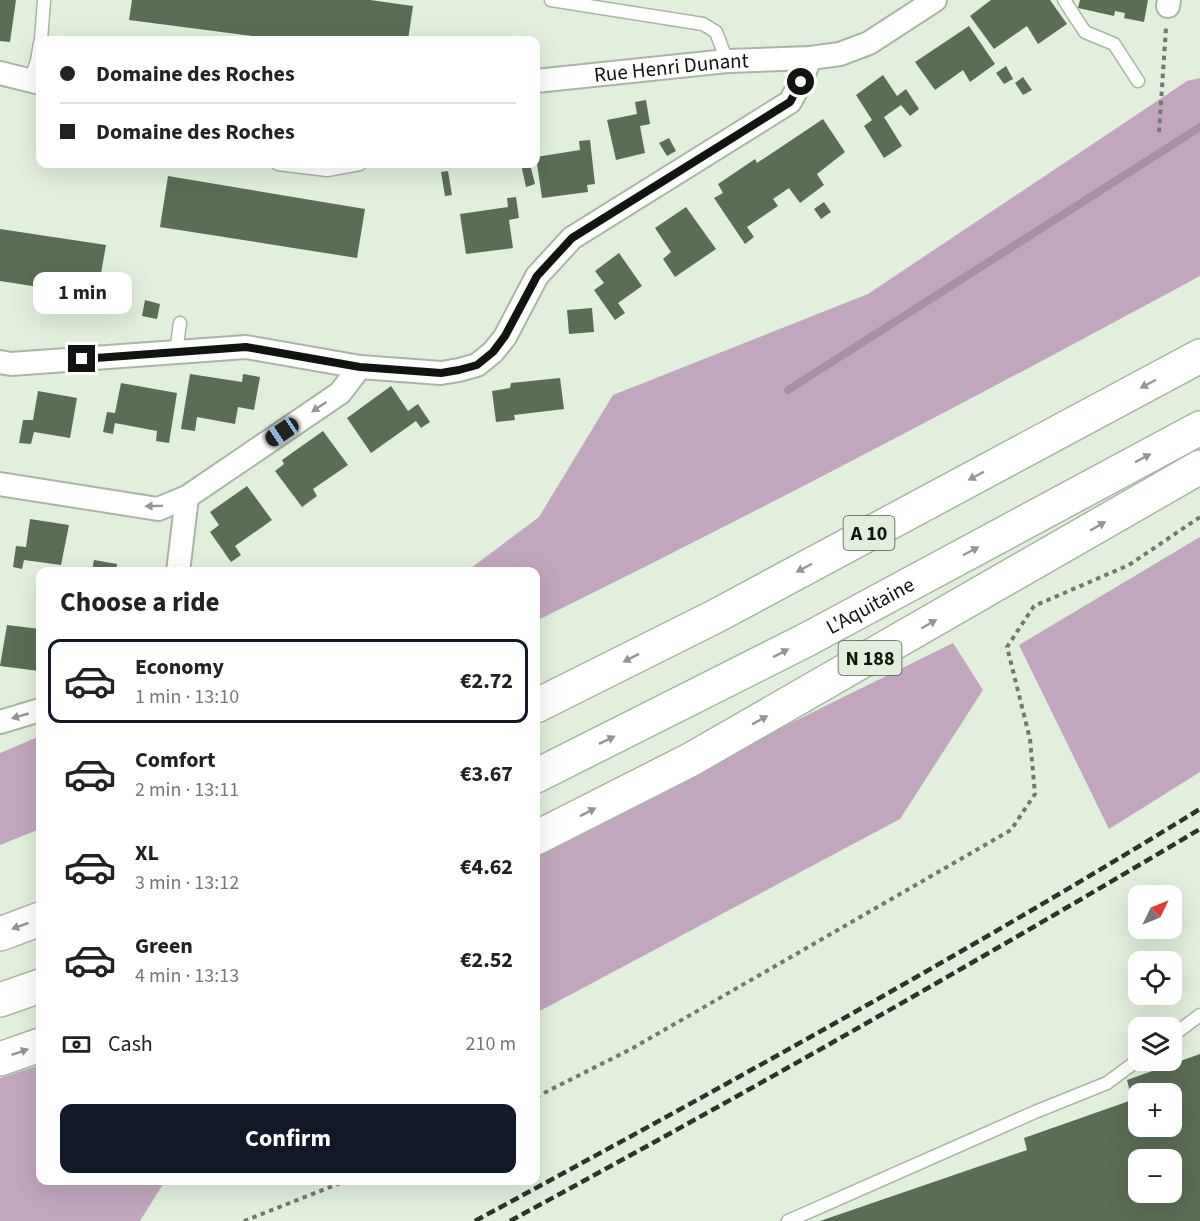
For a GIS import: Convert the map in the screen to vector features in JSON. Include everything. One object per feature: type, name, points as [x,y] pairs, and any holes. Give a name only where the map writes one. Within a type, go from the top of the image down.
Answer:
[{"type":"highway","name":"A 10","points":[[540,704],[716,616],[1200,356]]},
{"type":"highway","name":"L'Aquitaine","points":[[540,774],[808,639],[1200,428]]},
{"type":"highway","name":"N 188","points":[[540,836],[690,760],[1200,467]]},
{"type":"highway","points":[[0,934],[36,920]]},
{"type":"highway","points":[[0,1000],[36,987]]},
{"type":"highway","points":[[0,1059],[36,1046]]},
{"type":"street","name":"Rue Henri Dunant","points":[[540,81],[727,61],[810,58],[840,54],[869,43],[935,0]]},
{"type":"street","points":[[0,362],[11,364],[176,352],[247,340],[371,363],[441,373],[477,365],[493,352],[505,336],[537,276],[572,238],[790,102],[810,58]]},
{"type":"street","points":[[0,73],[35,82]]},
{"type":"street","points":[[0,484],[158,509],[186,497],[340,393],[371,363]]},
{"type":"street","points":[[179,567],[186,497]]},
{"type":"street","points":[[0,722],[36,711]]},
{"type":"lane","points":[[41,36],[44,0]]},
{"type":"lane","points":[[551,0],[703,24],[716,32],[727,61]]},
{"type":"lane","points":[[1064,0],[1085,32],[1114,44],[1138,81]]},
{"type":"lane","points":[[311,168],[327,170],[338,168]]},
{"type":"lane","points":[[176,352],[180,323]]},
{"type":"lane","points":[[1182,1028],[1200,1015]]},
{"type":"lane","points":[[788,1221],[1035,1112],[1107,1083],[1128,1067]]},
{"type":"path","points":[[1159,132],[1163,54],[1169,3]]},
{"type":"path","points":[[540,1095],[633,1048],[1011,830],[1035,794],[1030,739],[1007,647],[1034,606],[1129,565],[1200,517]]},
{"type":"path","points":[[244,1221],[335,1185]]},
{"type":"shaded area","points":[[1200,78],[1200,276],[869,452],[540,619],[540,567],[472,567],[539,517],[613,395],[868,294],[1187,81]]},
{"type":"shaded area","points":[[1200,537],[1200,772],[1109,829],[1019,645]]},
{"type":"shaded area","points":[[953,643],[983,690],[900,819],[540,1011],[540,847]]},
{"type":"shaded area","points":[[36,738],[36,831],[0,845],[0,753]]},
{"type":"shaded area","points":[[36,1066],[36,1185],[162,1185],[140,1221],[0,1221],[0,1078]]},
{"type":"building","points":[[0,0],[16,0],[10,42],[0,41]]},
{"type":"building","points":[[132,0],[370,0],[413,6],[409,36],[252,36],[129,20]]},
{"type":"building","points":[[991,0],[1050,0],[1067,24],[1038,44],[1027,26],[994,49],[970,16]]},
{"type":"building","points":[[1080,0],[1148,0],[1144,22],[1124,18],[1125,13],[1115,11],[1114,16],[1078,8]]},
{"type":"building","points":[[969,26],[995,64],[970,82],[963,70],[935,90],[915,62]]},
{"type":"building","points":[[1006,66],[1013,79],[1004,84],[996,73]]},
{"type":"building","points":[[883,75],[897,96],[906,89],[919,109],[910,116],[901,105],[884,117],[902,146],[884,158],[864,126],[872,120],[856,95]]},
{"type":"building","points":[[1023,77],[1032,90],[1023,95],[1015,83]]},
{"type":"building","points":[[646,100],[650,124],[640,126],[645,153],[616,160],[607,120],[637,114],[635,102]]},
{"type":"building","points":[[823,119],[845,152],[817,174],[824,185],[800,203],[789,188],[773,199],[778,206],[747,227],[754,237],[745,244],[714,198],[723,193],[718,184],[755,159],[757,163]]},
{"type":"building","points":[[669,138],[676,151],[667,156],[659,143]]},
{"type":"building","points":[[590,140],[595,184],[587,185],[588,192],[542,198],[538,168],[540,168],[540,156],[580,150],[579,141]]},
{"type":"building","points":[[522,168],[531,168],[535,184],[526,187]]},
{"type":"building","points":[[448,171],[452,195],[445,196],[441,172]]},
{"type":"building","points":[[168,176],[365,209],[357,258],[160,227]]},
{"type":"building","points":[[516,197],[519,218],[509,220],[513,248],[466,254],[460,214],[508,207],[507,198]]},
{"type":"building","points":[[824,202],[831,212],[821,219],[814,209]]},
{"type":"building","points":[[686,207],[716,249],[675,277],[663,259],[671,252],[655,228]]},
{"type":"building","points":[[0,229],[106,245],[97,296],[0,281]]},
{"type":"building","points":[[619,253],[642,286],[618,303],[625,313],[615,320],[594,290],[604,283],[595,271]]},
{"type":"building","points":[[145,300],[160,304],[157,319],[142,316]]},
{"type":"building","points":[[592,308],[594,332],[569,334],[567,310]]},
{"type":"building","points":[[190,374],[242,382],[243,374],[260,377],[254,410],[238,407],[235,424],[197,417],[195,431],[181,429]]},
{"type":"building","points":[[560,378],[564,409],[514,415],[515,420],[496,422],[492,391],[510,388],[511,383]]},
{"type":"building","points":[[121,383],[177,393],[169,443],[156,441],[157,431],[115,423],[113,434],[103,432],[107,412],[115,413]]},
{"type":"building","points":[[391,386],[408,411],[418,404],[430,422],[421,428],[416,421],[371,453],[347,418]]},
{"type":"building","points":[[38,391],[77,398],[70,438],[34,432],[31,444],[19,443],[23,420],[33,420]]},
{"type":"building","points":[[323,431],[348,465],[313,489],[317,496],[302,507],[275,471],[284,464],[282,460]]},
{"type":"building","points":[[247,486],[272,520],[235,546],[241,555],[231,562],[210,532],[219,525],[210,512]]},
{"type":"building","points":[[30,519],[69,525],[61,565],[24,560],[22,569],[13,567],[16,546],[26,547]]},
{"type":"building","points":[[94,560],[117,564],[117,567],[93,567]]},
{"type":"building","points":[[7,625],[36,629],[36,671],[0,666]]},
{"type":"building","points":[[1200,1054],[1200,1221],[820,1221],[1027,1150],[1024,1138],[1128,1101],[1128,1137],[1182,1137],[1182,1083],[1128,1084],[1127,1080],[1152,1071],[1182,1071],[1182,1060]]},
{"type":"waterway","points":[[788,390],[1200,127]]},
{"type":"railway","points":[[475,1221],[840,1020],[1200,809]]},
{"type":"railway","points":[[510,1221],[857,1028],[1200,829]]},
{"type":"route","points":[[82,359],[246,347],[360,367],[441,373],[477,365],[493,352],[505,336],[537,276],[572,238],[790,102],[801,82]]}]
